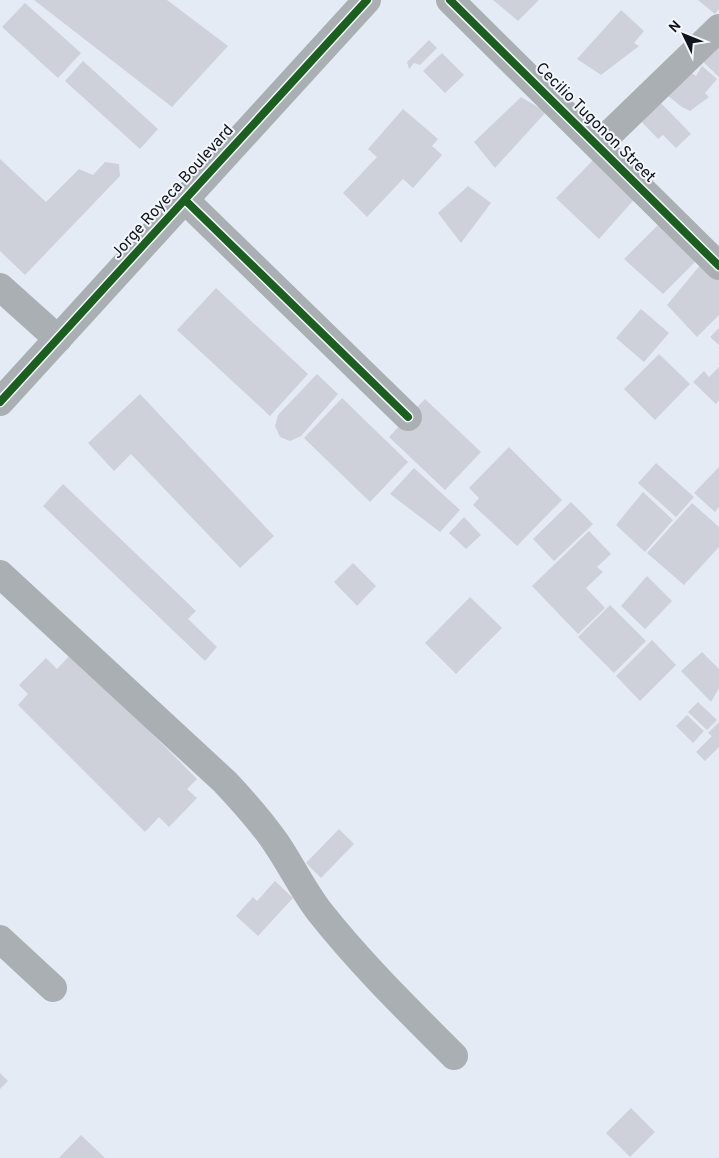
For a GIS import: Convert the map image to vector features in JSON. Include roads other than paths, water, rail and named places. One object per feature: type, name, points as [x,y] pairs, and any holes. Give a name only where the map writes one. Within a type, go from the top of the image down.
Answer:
[{"type":"street","name":"Jorge Royeca Boulevard","points":[[0,402],[367,0]]},
{"type":"street","name":"Cecilio Tugonon Street","points":[[450,0],[719,266]]},
{"type":"street","points":[[598,145],[719,28]]},
{"type":"street","points":[[185,200],[408,417]]},
{"type":"street","points":[[0,287],[58,339]]},
{"type":"street","points":[[0,574],[225,782],[256,815],[318,909],[353,951],[395,997],[454,1056]]},
{"type":"street","points":[[0,939],[53,988]]}]
